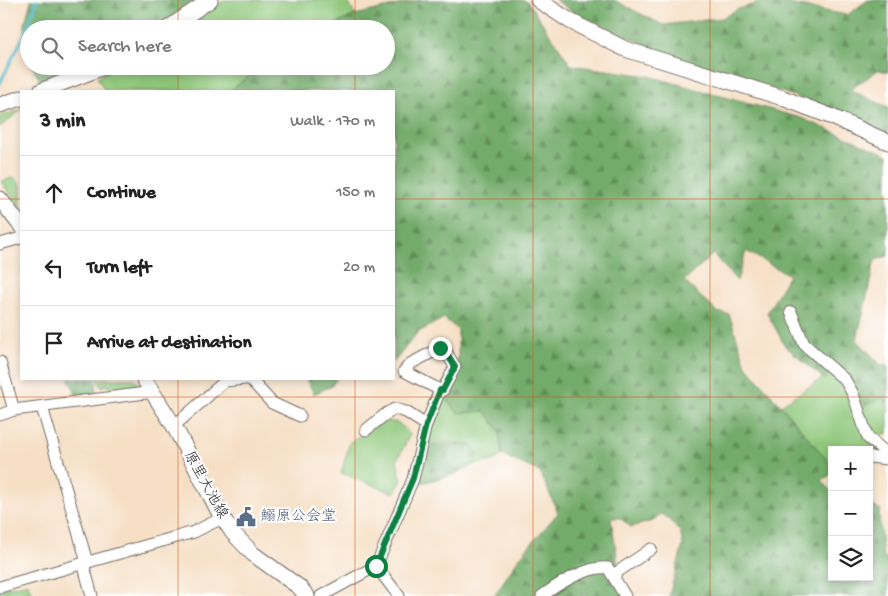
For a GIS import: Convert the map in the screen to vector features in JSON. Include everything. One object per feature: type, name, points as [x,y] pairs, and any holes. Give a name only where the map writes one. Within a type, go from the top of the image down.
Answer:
[{"type":"street","points":[[180,20],[210,0]]},
{"type":"street","points":[[538,0],[570,21],[625,49],[780,97],[830,116],[888,142]]},
{"type":"street","points":[[49,90],[85,75]]},
{"type":"street","points":[[0,105],[20,98]]},
{"type":"street","points":[[0,199],[20,225]]},
{"type":"street","points":[[0,244],[20,238]]},
{"type":"street","points":[[791,312],[804,344],[845,380],[853,394],[868,438],[888,454]]},
{"type":"street","points":[[0,362],[14,410]]},
{"type":"street","name":"原里大池線","points":[[145,380],[174,426],[222,518],[233,533],[253,554],[307,596]]},
{"type":"street","points":[[174,426],[225,380]]},
{"type":"street","points":[[251,380],[272,403],[300,416]]},
{"type":"street","points":[[321,596],[376,566],[413,478],[426,425],[440,390]]},
{"type":"street","points":[[0,415],[14,410],[153,392]]},
{"type":"street","points":[[42,407],[85,563],[92,596]]},
{"type":"street","points":[[366,430],[395,409],[406,412],[426,425]]},
{"type":"street","points":[[873,457],[888,459]]},
{"type":"street","points":[[0,587],[194,532],[222,518]]},
{"type":"street","points":[[613,575],[651,549]]},
{"type":"street","points":[[376,566],[399,596]]},
{"type":"street","points":[[542,596],[566,580],[600,566],[608,568],[625,596]]},
{"type":"green space","points":[[31,0],[195,0],[167,20],[26,20]]},
{"type":"green space","points":[[225,0],[347,0],[355,15],[344,20],[195,20]]},
{"type":"green space","points":[[419,0],[524,0],[528,2],[571,65],[649,76],[801,118],[888,155],[888,182],[886,190],[888,191],[888,256],[875,260],[857,340],[881,365],[888,365],[888,403],[883,398],[866,405],[857,401],[840,367],[824,379],[785,346],[767,313],[789,275],[746,251],[737,281],[713,254],[684,281],[717,312],[729,314],[746,365],[828,461],[828,476],[822,480],[828,488],[828,581],[873,581],[873,506],[881,510],[879,514],[883,558],[888,558],[888,596],[669,596],[683,545],[680,531],[665,516],[660,514],[653,521],[631,527],[620,518],[611,518],[623,596],[494,596],[519,558],[558,513],[540,472],[502,455],[499,430],[485,411],[459,413],[450,405],[442,383],[455,371],[458,357],[458,330],[444,318],[417,333],[395,361],[395,90],[230,90],[251,75],[395,75],[395,20],[344,20],[355,15]]},
{"type":"green space","points":[[555,0],[614,0],[663,25],[722,18],[738,9],[768,0],[847,15],[868,0],[888,0],[888,72],[878,70],[850,90],[888,107],[888,133],[816,103],[679,59],[578,15]]},
{"type":"green space","points":[[37,75],[59,75],[42,84]]},
{"type":"green space","points":[[101,75],[251,75],[230,90],[104,90],[97,77]]},
{"type":"green space","points":[[20,110],[0,127],[0,116]]},
{"type":"green space","points":[[14,177],[20,184],[20,207],[1,182]]},
{"type":"green space","points":[[840,367],[862,410],[863,406],[883,398],[888,404],[888,433],[880,435],[864,427],[886,459],[873,457],[873,446],[828,446],[828,461],[781,405]]},
{"type":"green space","points":[[69,380],[96,380],[96,394],[77,396]]},
{"type":"green space","points":[[98,380],[135,380],[144,390],[112,394],[108,385],[101,387]]},
{"type":"green space","points":[[307,380],[336,380],[331,386],[314,394]]},
{"type":"green space","points":[[443,390],[450,405],[459,413],[485,411],[499,430],[502,455],[493,461],[473,465],[479,454],[471,445],[447,442],[424,446]]},
{"type":"green space","points":[[382,421],[398,424],[410,435],[397,460],[402,481],[394,493],[341,473],[350,442]]},
{"type":"green space","points":[[446,444],[471,445],[479,454],[473,465],[455,474],[422,483],[418,479],[423,448]]},
{"type":"green space","points":[[28,583],[32,596],[0,596],[0,589]]},
{"type":"waterway","points":[[30,20],[37,0]]},
{"type":"waterway","points":[[0,83],[20,43]]},
{"type":"place","name":"鰯原公会堂","points":[[246,517]]},
{"type":"route","points":[[376,566],[413,478],[426,425],[440,390],[443,390],[455,367],[445,350],[440,348]]}]
